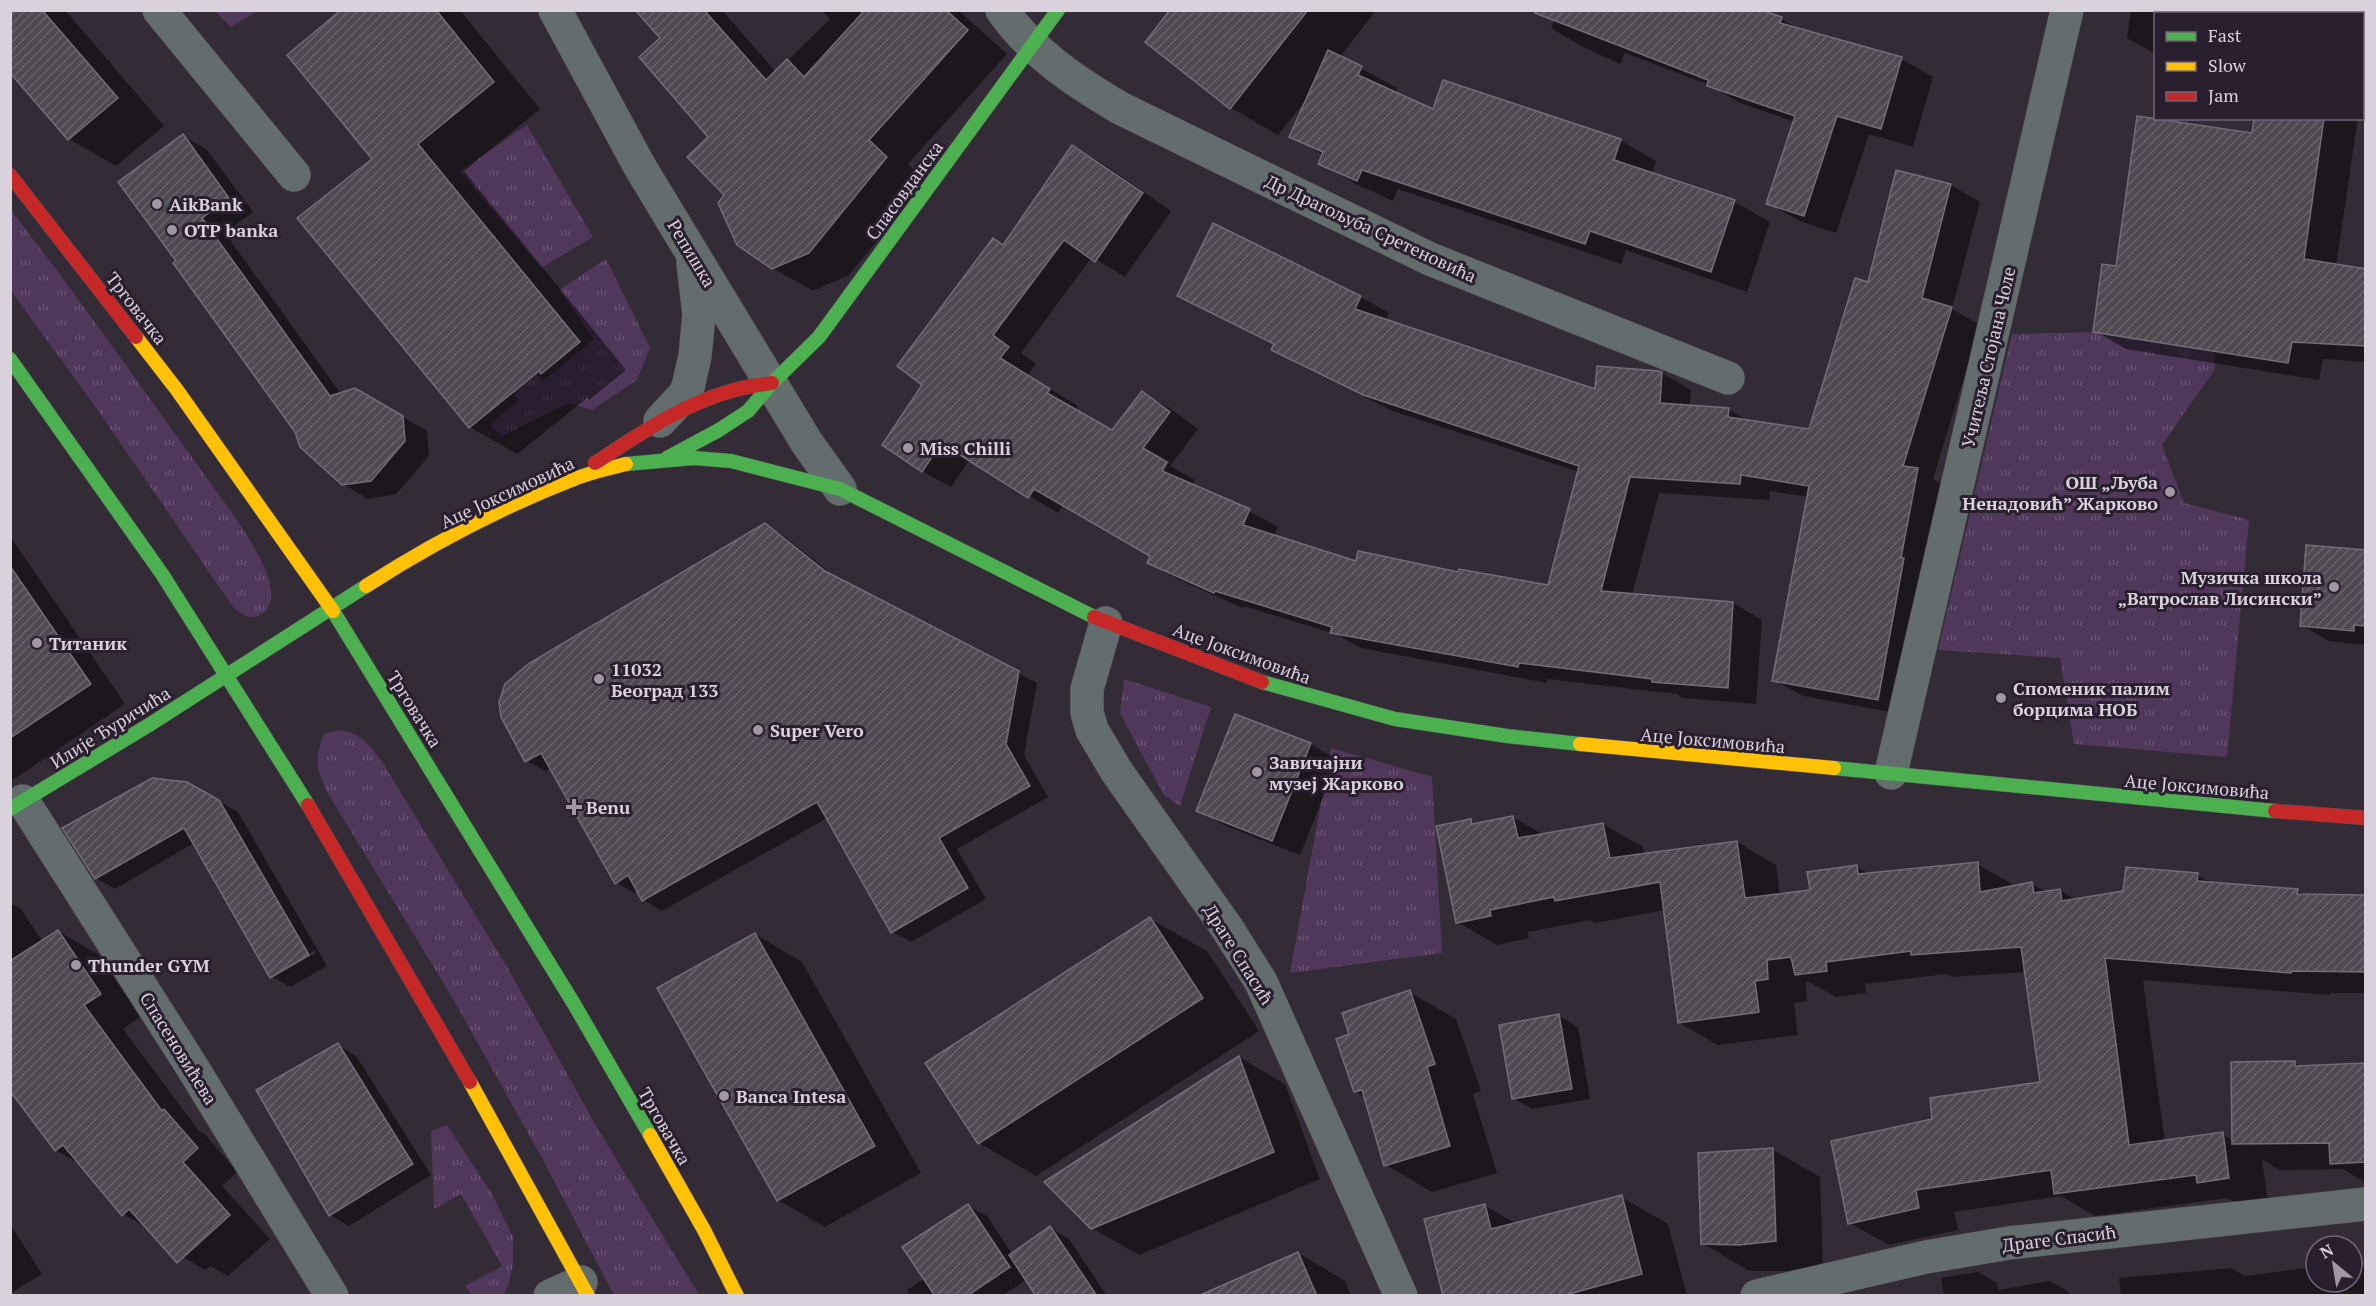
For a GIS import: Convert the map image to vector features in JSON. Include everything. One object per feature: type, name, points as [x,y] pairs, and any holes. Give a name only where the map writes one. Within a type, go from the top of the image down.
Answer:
[{"type":"main road","name":"Спасовданска","points":[[666,459],[735,420],[760,400],[772,383],[794,364],[819,337],[1058,10]]},
{"type":"main road","name":"Трговачка","points":[[10,175],[177,390],[330,608],[574,1004],[704,1230],[737,1296]]},
{"type":"main road","points":[[10,359],[156,564],[228,675],[317,819],[449,1043],[585,1288]]},
{"type":"main road","points":[[570,480],[660,421],[727,391],[772,383]]},
{"type":"main road","name":"Аце Јоксимовића","points":[[228,675],[415,555],[504,510],[570,480],[626,464],[694,458],[731,461],[840,489],[1106,623],[1277,688],[1395,718],[1450,728],[1620,749],[1891,773],[2202,805],[2366,818]]},
{"type":"main road","name":"Илије Ђуричића","points":[[17,805],[228,675]]},
{"type":"street","points":[[159,10],[294,175]]},
{"type":"street","name":"Репишка","points":[[555,10],[640,167],[692,255],[807,443],[840,489]]},
{"type":"street","name":"Др Драгољуба Сретеновића","points":[[1002,10],[1011,24],[1032,45],[1074,80],[1120,108],[1430,259],[1728,378]]},
{"type":"street","name":"Учитеља Стојана Чоле","points":[[1891,773],[2067,10]]},
{"type":"street","points":[[660,421],[684,395],[695,356],[699,315],[692,255]]},
{"type":"street","name":"Драге Спасић","points":[[1106,623],[1087,689],[1087,713],[1092,730],[1117,772],[1227,928],[1262,982],[1401,1296]]},
{"type":"street","name":"Спасеновићева","points":[[17,805],[194,1070],[332,1296]]},
{"type":"street","name":"Драге Спасић","points":[[1757,1296],[1926,1257],[2009,1242],[2366,1204]]},
{"type":"street","points":[[550,1296],[585,1288]]},
{"type":"green space","points":[[215,11],[258,11],[231,27]]},
{"type":"green space","points":[[527,125],[593,237],[541,268],[460,171]]},
{"type":"green space","points":[[11,210],[65,281],[249,538],[270,583],[271,597],[268,608],[258,616],[241,614],[233,607],[97,409],[11,291]]},
{"type":"green space","points":[[606,259],[650,348],[637,380],[592,410],[569,403],[502,436],[490,425],[519,400],[506,383],[530,366],[543,381],[594,339],[559,290]]},
{"type":"green space","points":[[2093,332],[2214,351],[2215,369],[2162,445],[2184,503],[2249,520],[2227,757],[2074,744],[2060,658],[1938,650],[2012,334]]},
{"type":"green space","points":[[1124,679],[1211,707],[1180,806],[1164,795],[1120,713]]},
{"type":"green space","points":[[338,730],[352,733],[363,739],[381,760],[507,967],[598,1129],[699,1295],[614,1295],[542,1158],[452,997],[327,792],[320,776],[319,750],[324,734]]},
{"type":"green space","points":[[1331,748],[1432,777],[1442,953],[1290,973]]},
{"type":"green space","points":[[447,1125],[492,1194],[513,1237],[513,1263],[509,1284],[503,1295],[472,1295],[465,1286],[502,1266],[461,1194],[434,1209],[431,1131]]},
{"type":"building","points":[[10,10],[42,10],[118,98],[68,140],[10,73]]},
{"type":"building","points":[[341,10],[436,10],[494,82],[418,144],[580,342],[541,374],[539,371],[469,428],[297,218],[372,159],[287,55]]},
{"type":"building","points":[[635,10],[704,10],[766,80],[787,59],[804,77],[865,10],[946,10],[968,30],[869,140],[887,157],[809,253],[772,269],[737,245],[718,203],[724,195],[687,157],[708,137],[639,57],[660,38]]},
{"type":"building","points":[[1170,10],[1308,10],[1230,109],[1145,42]]},
{"type":"building","points":[[1536,10],[1761,10],[1782,17],[1780,23],[1902,57],[1881,129],[1837,116],[1804,216],[1766,204],[1795,116],[1707,86],[1708,80],[1535,13]]},
{"type":"building","points":[[1328,50],[1362,66],[1358,75],[1433,109],[1443,80],[1621,139],[1614,160],[1735,200],[1711,272],[1590,231],[1585,244],[1362,170],[1357,181],[1318,164],[1323,152],[1289,137]]},
{"type":"building","points":[[2137,116],[2252,133],[2254,120],[2324,120],[2304,259],[2366,269],[2366,346],[2292,342],[2288,363],[2093,332],[2102,264],[2116,266]]},
{"type":"building","points":[[183,134],[229,198],[202,218],[330,396],[355,388],[403,416],[405,441],[371,481],[342,485],[300,447],[295,432],[173,263],[176,261],[118,182]]},
{"type":"building","points":[[1072,145],[1143,193],[1095,262],[1064,240],[993,335],[1009,347],[1000,358],[1050,389],[1047,393],[1112,430],[1142,391],[1170,412],[1143,448],[1167,462],[1162,471],[1250,509],[1243,525],[1356,561],[1358,551],[1458,572],[1459,569],[1548,585],[1579,466],[1363,395],[1271,350],[1274,344],[1177,296],[1213,223],[1361,296],[1355,309],[1595,389],[1597,366],[1659,371],[1662,372],[1660,403],[1729,408],[1728,417],[1809,429],[1855,278],[1868,282],[1896,170],[1951,184],[1922,298],[1952,307],[1903,466],[1918,468],[1878,700],[1772,681],[1809,486],[1741,475],[1740,484],[1630,477],[1601,591],[1733,602],[1728,688],[1652,682],[1652,679],[1519,663],[1518,667],[1330,633],[1332,627],[1215,591],[1214,593],[1147,563],[1150,556],[1034,489],[1028,498],[941,443],[922,472],[882,445],[922,385],[897,366],[993,238],[1003,245]]},
{"type":"building","name":"Super Vero","points":[[765,523],[825,571],[1019,671],[1006,744],[1030,786],[939,838],[968,888],[891,933],[817,802],[642,901],[628,875],[615,884],[541,753],[525,762],[501,717],[499,702],[505,684],[528,664]]},
{"type":"building","name":"Музичка школа „Ватрослав Лисински”","points":[[2306,545],[2366,550],[2366,626],[2354,625],[2354,631],[2300,626]]},
{"type":"building","name":"Титаник","points":[[10,566],[91,684],[10,738]]},
{"type":"building","points":[[1235,714],[1311,743],[1272,841],[1196,811]]},
{"type":"building","points":[[152,778],[187,782],[219,800],[309,955],[270,978],[184,828],[95,879],[62,828]]},
{"type":"building","points":[[1513,816],[1518,838],[1603,823],[1610,858],[1737,841],[1745,898],[1810,890],[1807,872],[1857,865],[1858,874],[1978,862],[1980,892],[2032,882],[2034,893],[2060,889],[2062,901],[2123,891],[2126,867],[2198,873],[2197,881],[2298,889],[2297,894],[2366,895],[2366,972],[2291,971],[2291,973],[2105,958],[2129,1145],[2223,1132],[2229,1178],[2197,1183],[2196,1175],[2054,1194],[2051,1170],[1916,1190],[1919,1208],[1848,1224],[1831,1141],[1932,1119],[1930,1098],[2040,1082],[2021,947],[1911,955],[1911,951],[1826,962],[1827,971],[1795,975],[1791,957],[1767,960],[1768,979],[1755,981],[1759,1012],[1678,1023],[1660,882],[1555,901],[1554,897],[1490,910],[1491,916],[1456,923],[1436,826],[1471,819],[1472,824]]},
{"type":"building","points":[[1150,917],[1203,998],[978,1144],[925,1063]]},
{"type":"building","points":[[58,930],[101,994],[84,1005],[162,1111],[164,1109],[198,1148],[183,1162],[230,1215],[177,1263],[129,1209],[122,1216],[63,1145],[55,1151],[10,1091],[10,961]]},
{"type":"building","points":[[755,933],[875,1146],[777,1201],[657,988]]},
{"type":"building","points":[[1410,990],[1435,1064],[1427,1067],[1450,1146],[1384,1166],[1362,1090],[1354,1092],[1336,1039],[1349,1034],[1342,1013]]},
{"type":"building","points":[[1559,1014],[1572,1089],[1512,1099],[1499,1025]]},
{"type":"building","points":[[338,1043],[413,1164],[329,1216],[256,1090]]},
{"type":"building","points":[[1239,1056],[1274,1152],[1091,1229],[1044,1182]]},
{"type":"building","points":[[2295,1061],[2295,1066],[2366,1063],[2366,1162],[2330,1164],[2329,1143],[2232,1144],[2231,1062]]},
{"type":"building","points":[[1773,1148],[1776,1241],[1739,1245],[1701,1244],[1698,1153]]},
{"type":"building","points":[[1622,1195],[1642,1274],[1562,1296],[1443,1296],[1424,1219],[1485,1204],[1491,1229]]},
{"type":"building","points":[[968,1204],[1010,1267],[967,1296],[935,1296],[902,1247]]},
{"type":"building","points":[[1050,1226],[1097,1296],[1036,1296],[1009,1255]]},
{"type":"building","points":[[1298,1252],[1317,1296],[1198,1296]]},
{"type":"traffic: fast","points":[[667,458],[719,430],[748,411],[772,383],[819,337],[1058,10]]},
{"type":"traffic: fast","points":[[10,359],[162,574],[308,805]]},
{"type":"traffic: fast","points":[[626,464],[694,458],[731,461],[840,489],[1094,617]]},
{"type":"traffic: fast","points":[[10,809],[149,725],[366,586]]},
{"type":"traffic: fast","points":[[333,611],[574,1004],[650,1135]]},
{"type":"traffic: fast","points":[[1262,682],[1395,719],[1507,736],[1580,744]]},
{"type":"traffic: fast","points":[[1834,768],[2275,811]]},
{"type":"traffic: slow","points":[[136,337],[177,390],[333,611]]},
{"type":"traffic: slow","points":[[366,586],[440,542],[516,503],[576,478],[626,464]]},
{"type":"traffic: slow","points":[[1580,744],[1834,768]]},
{"type":"traffic: slow","points":[[470,1082],[588,1296]]},
{"type":"traffic: slow","points":[[650,1135],[704,1230],[737,1296]]},
{"type":"traffic: jam","points":[[10,175],[136,337]]},
{"type":"traffic: jam","points":[[595,463],[660,422],[695,404],[736,390],[772,383]]},
{"type":"traffic: jam","points":[[1094,617],[1262,682]]},
{"type":"traffic: jam","points":[[308,805],[470,1082]]},
{"type":"traffic: jam","points":[[2275,811],[2366,818]]},
{"type":"place","name":"AikBank","points":[[157,204]]},
{"type":"place","name":"OTP banka","points":[[172,230]]},
{"type":"place","name":"Miss Chilli","points":[[908,448]]},
{"type":"place","name":"ОШ „Љуба Ненадовић” Жарково","points":[[2170,492]]},
{"type":"place","name":"Музичка школа „Ватрослав Лисински”","points":[[2334,587]]},
{"type":"place","name":"Титаник","points":[[37,643]]},
{"type":"place","name":"11032 Београд 133","points":[[599,679]]},
{"type":"place","name":"Споменик палим борцима НОБ","points":[[2001,698]]},
{"type":"place","name":"Super Vero","points":[[758,730]]},
{"type":"place","name":"Завичајни музеј Жарково","points":[[1257,772]]},
{"type":"place","name":"Benu","points":[[574,807]]},
{"type":"place","name":"Thunder GYM","points":[[76,965]]},
{"type":"place","name":"Banca Intesa","points":[[724,1096]]}]
